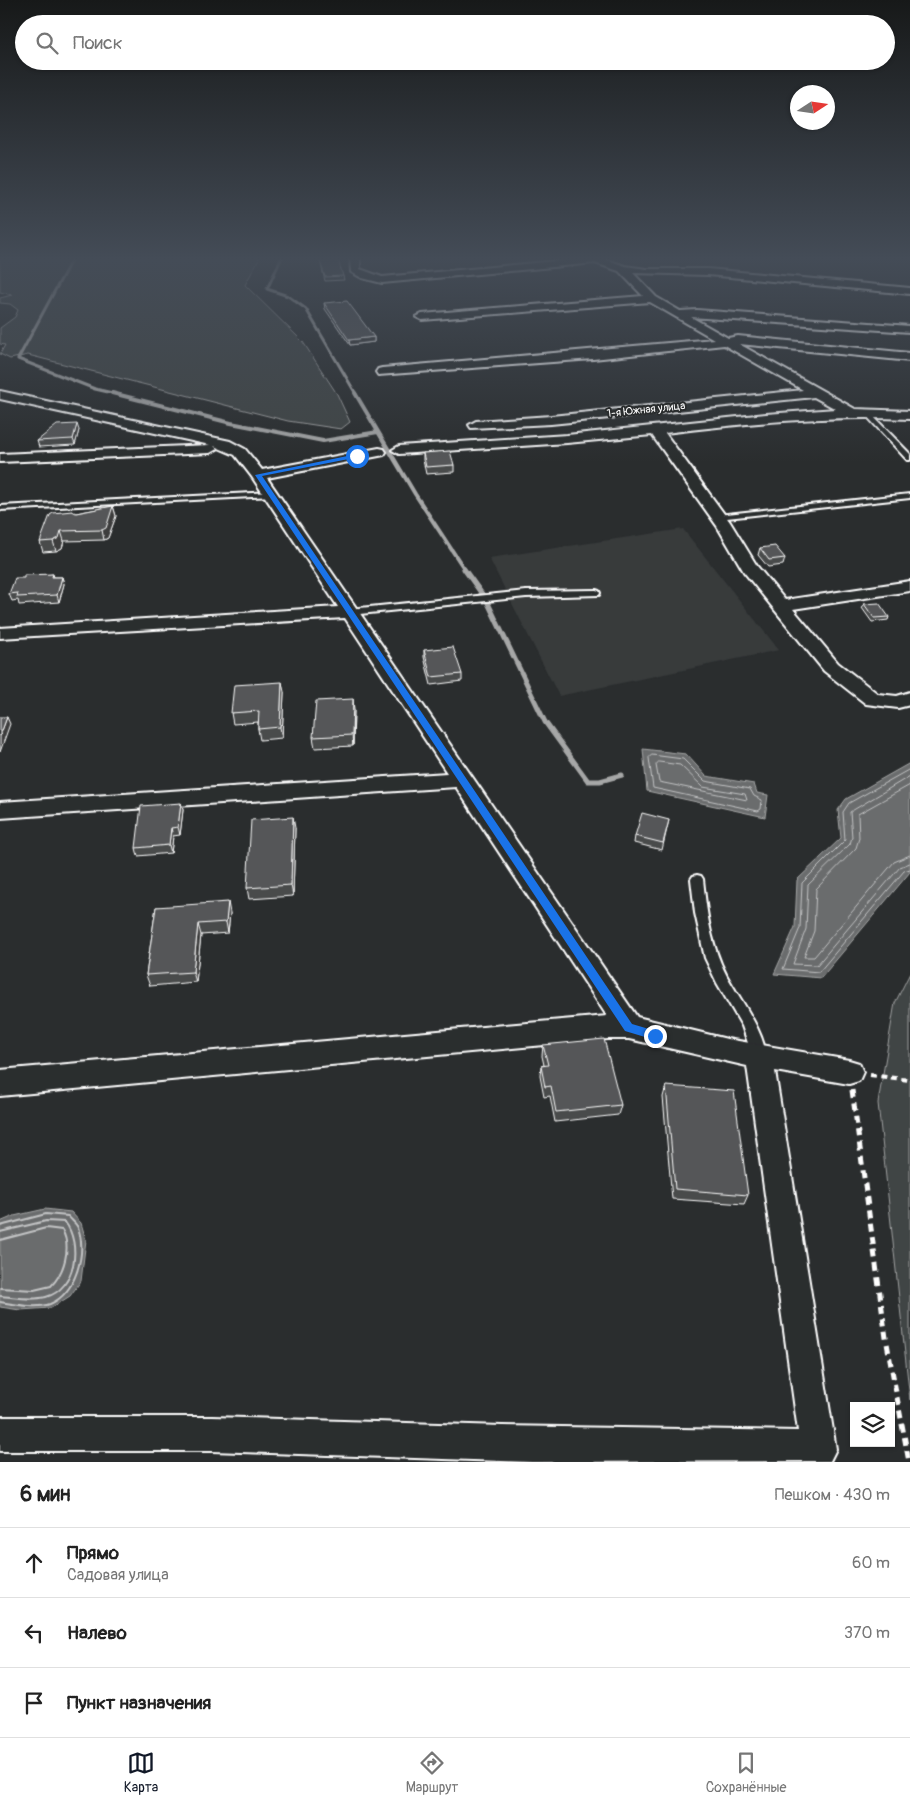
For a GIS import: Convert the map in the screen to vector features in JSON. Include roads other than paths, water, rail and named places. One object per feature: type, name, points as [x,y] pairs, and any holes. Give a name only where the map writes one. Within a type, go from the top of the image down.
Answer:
[{"type":"street","points":[[699,325],[850,412]]},
{"type":"street","points":[[850,325],[910,330]]},
{"type":"street","points":[[382,372],[593,355],[726,340],[910,357]]},
{"type":"street","name":"1-я Южная улица","points":[[476,425],[551,420],[816,393]]},
{"type":"street","points":[[0,395],[229,446],[240,452],[271,494],[629,1027]]},
{"type":"street","points":[[399,450],[552,442],[744,419],[850,412],[910,415]]},
{"type":"street","points":[[656,431],[718,517],[750,568],[779,606],[831,667],[873,700],[898,702],[910,698]]},
{"type":"street","points":[[0,458],[229,446]]},
{"type":"street","points":[[258,475],[379,452]]},
{"type":"street","points":[[779,606],[910,586]]},
{"type":"street","points":[[0,633],[350,612]]},
{"type":"street","points":[[0,810],[462,779]]},
{"type":"street","points":[[0,1083],[629,1027],[664,1038],[759,1057],[849,1072]]},
{"type":"street","points":[[0,1434],[212,1434],[502,1444],[818,1449],[759,1057]]},
{"type":"lane","points":[[866,412],[910,458]]},
{"type":"lane","points":[[0,508],[271,494]]},
{"type":"lane","points":[[718,517],[910,496]]},
{"type":"lane","points":[[350,612],[526,594],[596,593]]},
{"type":"lane","points":[[697,878],[700,910],[716,969],[752,1031],[759,1057]]},
{"type":"water","points":[[643,749],[686,754],[706,776],[754,784],[757,793],[768,795],[765,817],[647,791]]},
{"type":"water","points":[[910,763],[910,872],[821,978],[774,974],[795,927],[797,880],[841,838],[838,810],[846,799]]},
{"type":"water","points":[[45,1209],[71,1212],[81,1223],[86,1240],[81,1281],[70,1296],[51,1308],[20,1310],[0,1307],[0,1222],[14,1216]]},
{"type":"waterway","points":[[36,325],[18,359],[95,389],[117,394]]},
{"type":"waterway","points":[[316,325],[356,394]]},
{"type":"waterway","points":[[112,393],[231,423],[323,441],[378,432]]},
{"type":"waterway","points":[[355,393],[415,494],[465,570]]},
{"type":"waterway","points":[[464,569],[487,601],[545,722],[588,781],[600,781],[622,775]]}]
